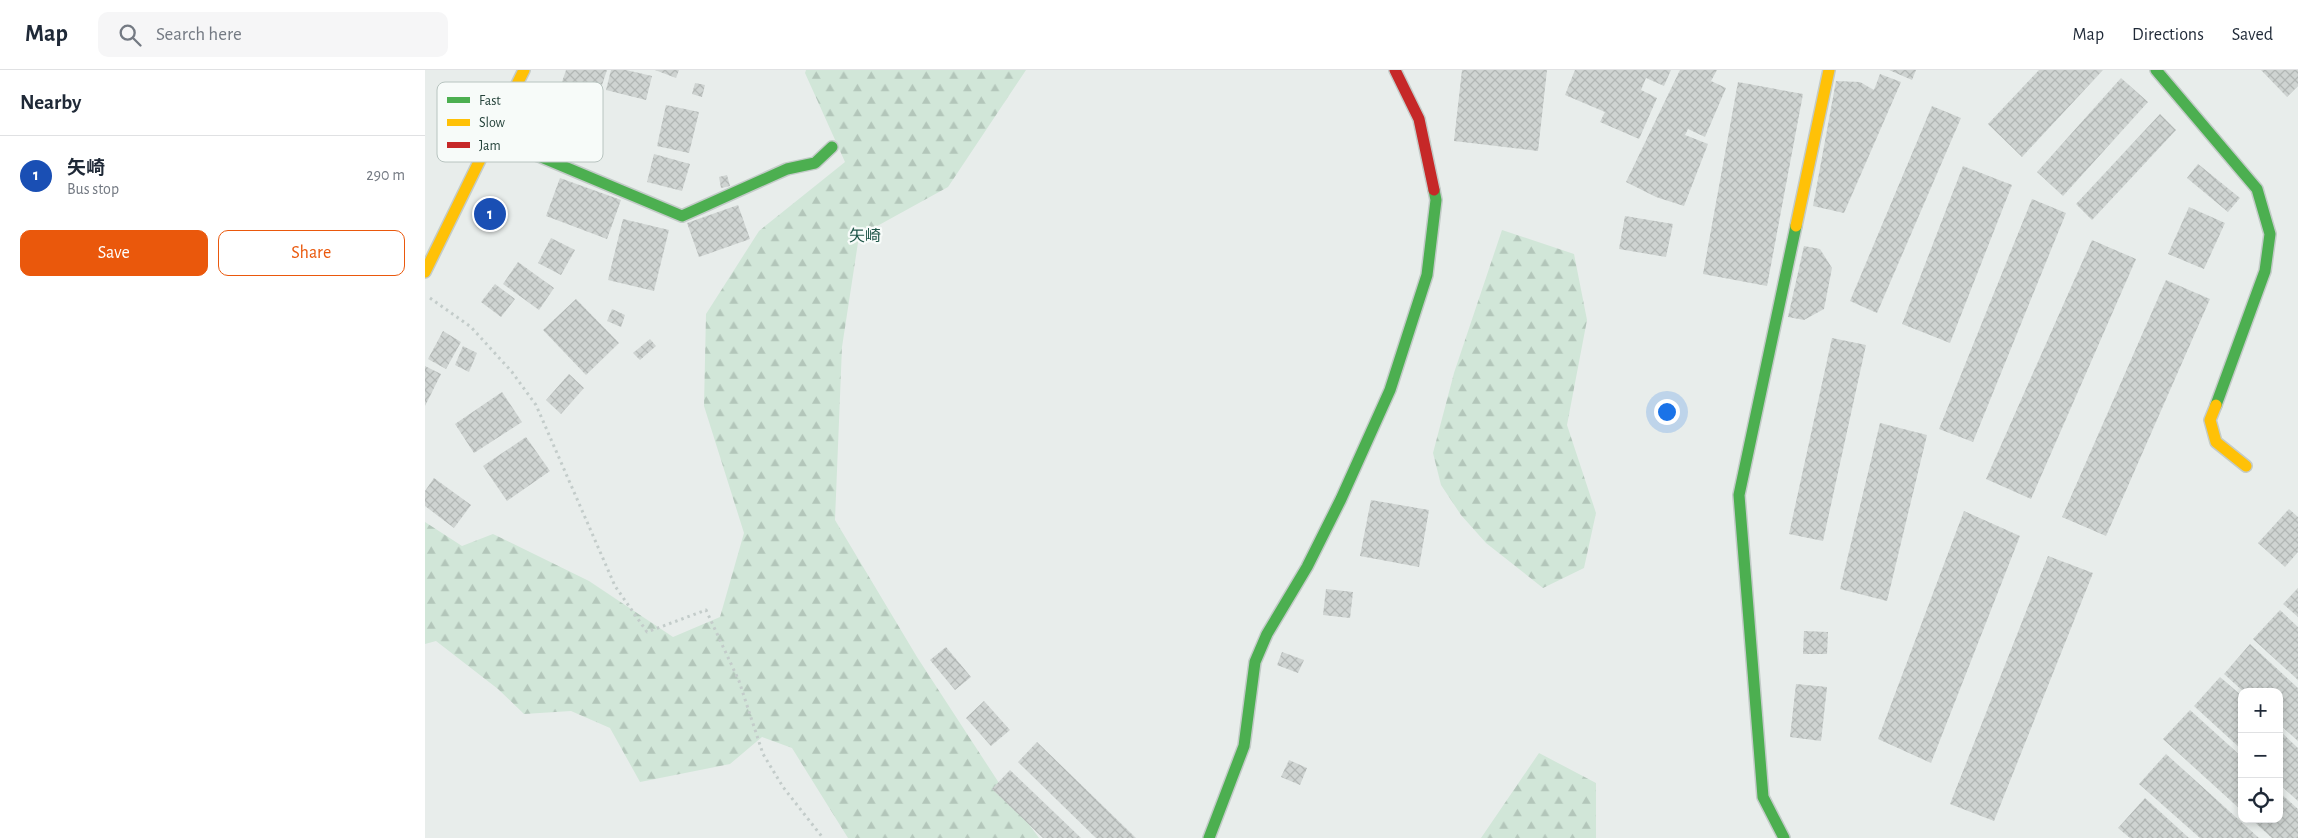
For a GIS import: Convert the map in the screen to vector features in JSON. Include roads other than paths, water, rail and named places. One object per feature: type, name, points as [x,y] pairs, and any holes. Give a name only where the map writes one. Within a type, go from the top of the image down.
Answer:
[{"type":"street","points":[[518,82],[524,70]]},
{"type":"street","points":[[1209,838],[1244,746],[1255,662],[1267,634],[1307,568],[1390,390],[1427,275],[1436,200],[1419,119],[1395,70]]},
{"type":"street","points":[[1784,838],[1763,796],[1739,494],[1829,70]]},
{"type":"street","points":[[2156,70],[2257,189],[2270,234],[2265,272],[2210,420],[2215,442],[2247,466]]},
{"type":"street","points":[[553,162],[682,216],[787,169],[815,163],[832,147]]},
{"type":"street","points":[[425,272],[479,162]]},
{"type":"place","name":"矢崎","points":[[490,214]]},
{"type":"district","name":"矢崎","points":[[865,235]]}]
